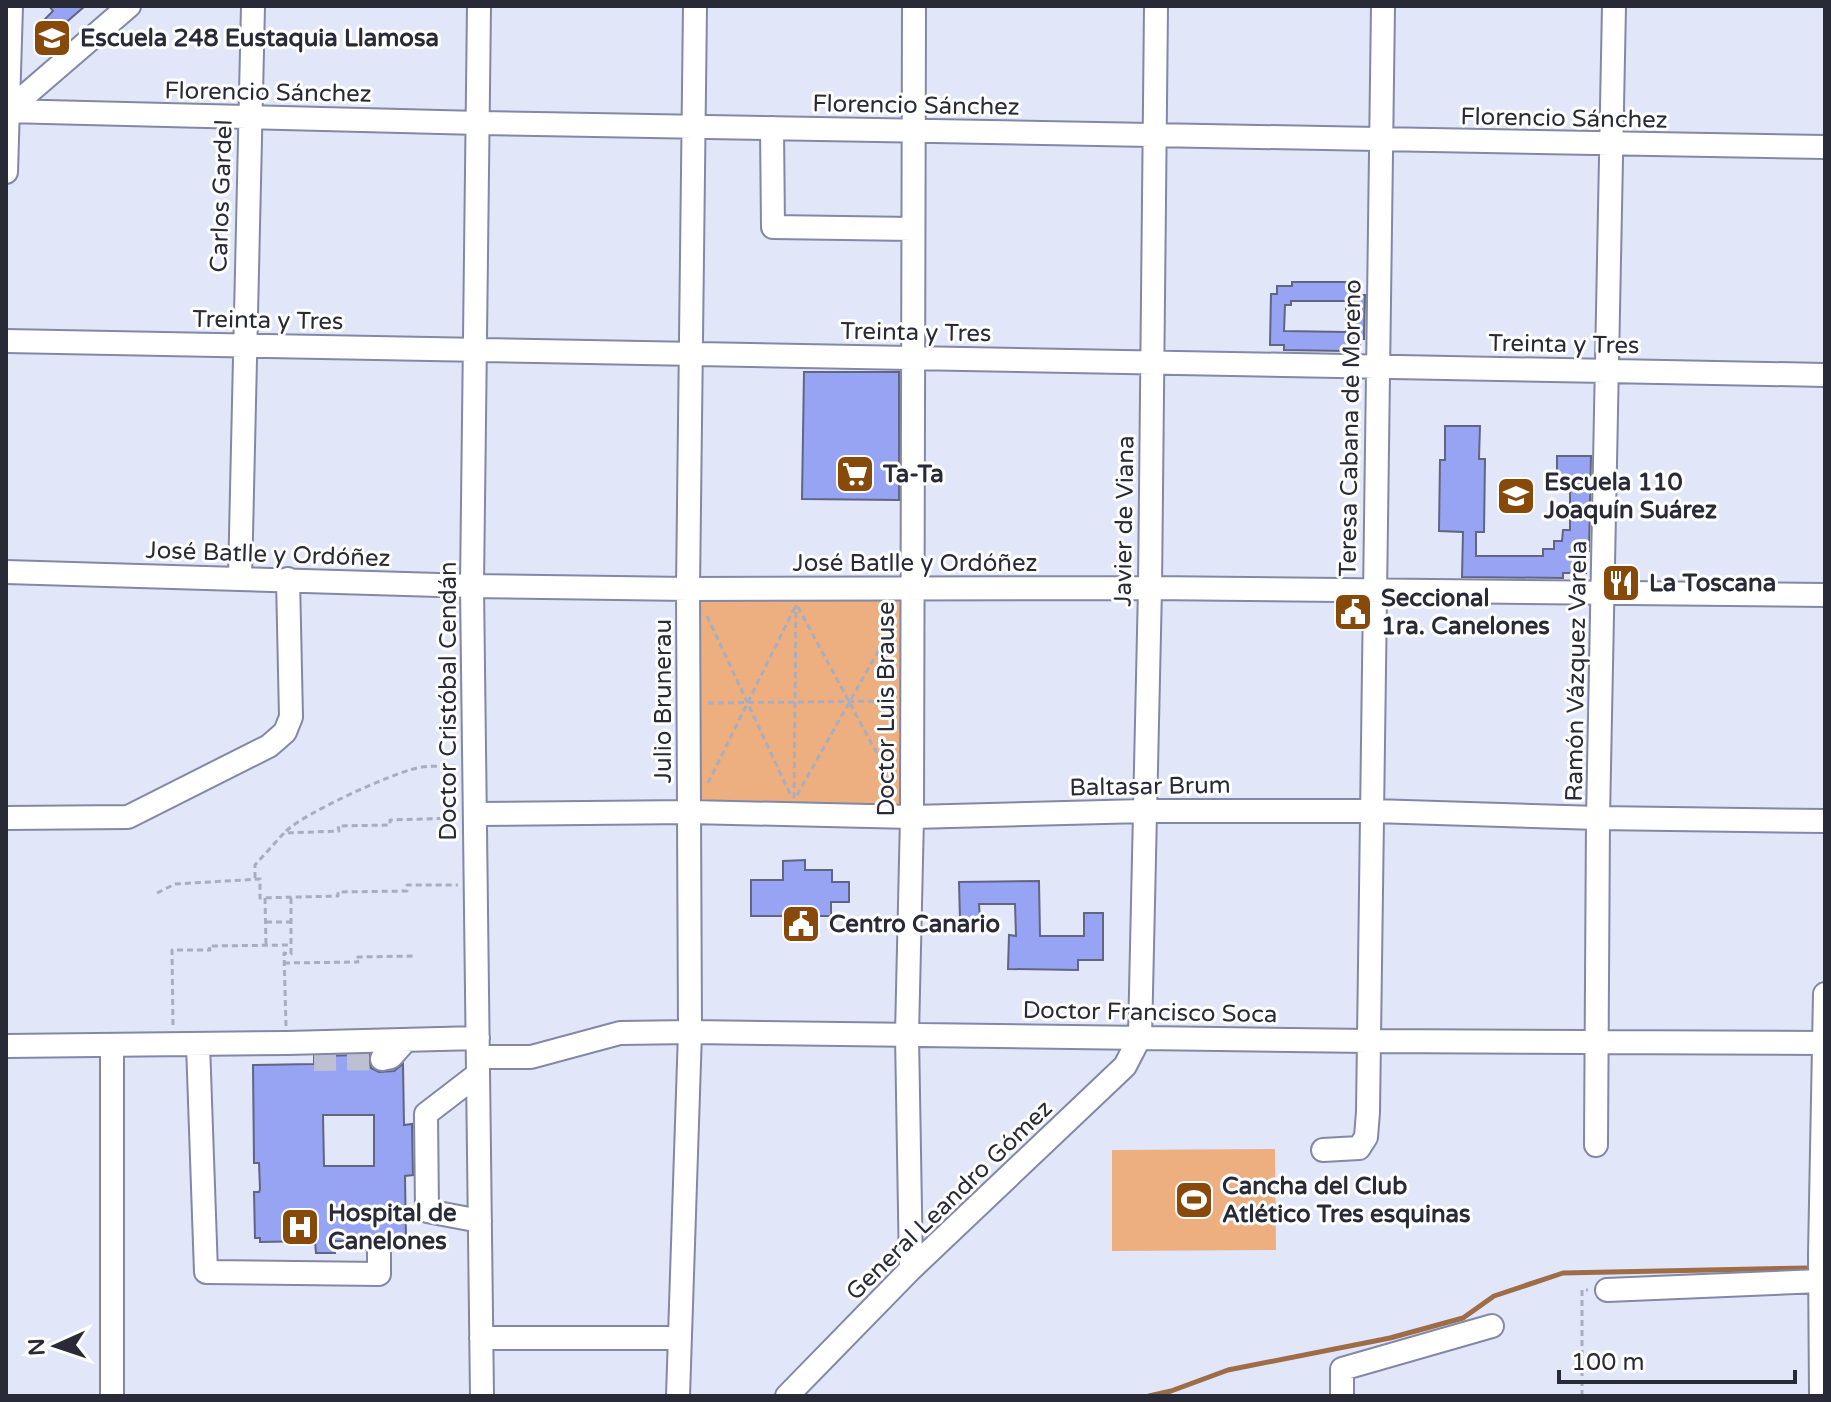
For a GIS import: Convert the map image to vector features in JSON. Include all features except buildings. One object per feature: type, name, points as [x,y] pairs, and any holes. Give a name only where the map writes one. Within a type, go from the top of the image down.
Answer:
[{"type":"street","points":[[6,172],[11,6]]},
{"type":"street","points":[[6,111],[129,6]]},
{"type":"street","name":"Carlos Gardel","points":[[240,579],[253,6]]},
{"type":"street","name":"Doctor Cristóbal Cendán","points":[[479,6],[472,586],[482,1396]]},
{"type":"street","name":"Julio Brunerau","points":[[678,1396],[690,1032],[688,589],[695,6]]},
{"type":"street","name":"Doctor Luis Brause","points":[[911,1269],[907,1035],[912,817],[914,6]]},
{"type":"street","name":"Javier de Viana","points":[[1140,1037],[1150,588],[1156,6]]},
{"type":"street","name":"Teresa Cabana de Moreno","points":[[1323,1150],[1359,1148],[1366,1137],[1383,6]]},
{"type":"street","name":"Ramón Vázquez Varela","points":[[1596,1145],[1598,818],[1614,6]]},
{"type":"street","name":"Florencio Sánchez","points":[[6,111],[479,123],[1825,147]]},
{"type":"street","points":[[772,128],[773,227],[913,229]]},
{"type":"street","name":"Treinta y Tres","points":[[6,341],[1825,375]]},
{"type":"street","name":"José Batlle y Ordóñez","points":[[6,572],[688,589],[1150,588],[1825,595]]},
{"type":"street","points":[[6,818],[128,817],[269,746],[285,732],[291,717],[288,579]]},
{"type":"street","name":"Baltasar Brum","points":[[475,814],[690,812],[912,817],[1144,811],[1373,811],[1825,821]]},
{"type":"street","points":[[1821,1396],[1825,994]]},
{"type":"street","name":"Doctor Francisco Soca","points":[[6,1046],[406,1040],[478,1056],[531,1057],[620,1033],[690,1032],[1369,1041],[1824,1043]]},
{"type":"street","name":"General Leandro Gómez","points":[[787,1396],[911,1269],[1125,1066],[1140,1037]]},
{"type":"street","points":[[382,1059],[391,1057],[406,1040]]},
{"type":"street","points":[[287,1043],[306,1058],[314,1060]]},
{"type":"street","points":[[198,1044],[206,1272],[379,1274],[379,1253]]},
{"type":"street","points":[[112,1046],[112,1396]]},
{"type":"street","points":[[478,1056],[426,1114],[427,1211],[480,1221]]},
{"type":"street","points":[[1607,1290],[1820,1281]]},
{"type":"street","points":[[1342,1396],[1342,1369],[1492,1326]]},
{"type":"street","points":[[481,1338],[678,1338]]},
{"type":"path","points":[[688,589],[701,603],[793,801]]},
{"type":"path","points":[[706,787],[796,603]]},
{"type":"path","points":[[796,603],[896,790]]},
{"type":"path","points":[[793,801],[796,603]]},
{"type":"path","points":[[793,801],[896,619]]},
{"type":"path","points":[[700,703],[903,701]]},
{"type":"path","points":[[255,880],[255,865],[294,824],[314,813],[419,767],[475,766]]},
{"type":"path","points":[[284,833],[339,831],[338,826],[390,825],[390,820],[456,818],[475,814]]},
{"type":"path","points":[[157,893],[175,884],[260,879],[260,898],[407,891],[407,885],[476,885]]},
{"type":"path","points":[[287,1043],[284,953],[291,954],[291,897]]},
{"type":"path","points":[[265,898],[266,945]]},
{"type":"path","points":[[266,922],[291,922]]},
{"type":"path","points":[[173,1045],[172,950],[210,950],[209,946],[291,945]]},
{"type":"path","points":[[284,963],[358,962],[356,957],[414,956]]},
{"type":"path","points":[[1582,1396],[1582,1290],[1607,1290]]},
{"type":"shaded area","points":[[695,597],[906,598],[906,808],[693,808]]},
{"type":"shaded area","name":"Cancha del Club Atlético Tres esquinas","points":[[1275,1149],[1276,1250],[1112,1251],[1112,1150]]},
{"type":"waterway","points":[[1149,1396],[1228,1370],[1390,1338],[1463,1318],[1494,1296],[1563,1273],[1808,1268]]},
{"type":"tunnel","points":[[314,1060],[382,1059]]},
{"type":"place","name":"Escuela 248 Eustaquia Llamosa","points":[[52,38]]},
{"type":"place","name":"Ta-Ta","points":[[855,474]]},
{"type":"place","name":"Escuela 110 Joaquín Suárez","points":[[1516,496]]},
{"type":"place","name":"La Toscana","points":[[1621,583]]},
{"type":"place","name":"Seccional 1ra. Canelones","points":[[1353,612]]},
{"type":"place","name":"Centro Canario","points":[[801,924]]},
{"type":"place","name":"Cancha del Club Atlético Tres esquinas","points":[[1194,1200]]},
{"type":"place","name":"Hospital de Canelones","points":[[300,1227]]}]
